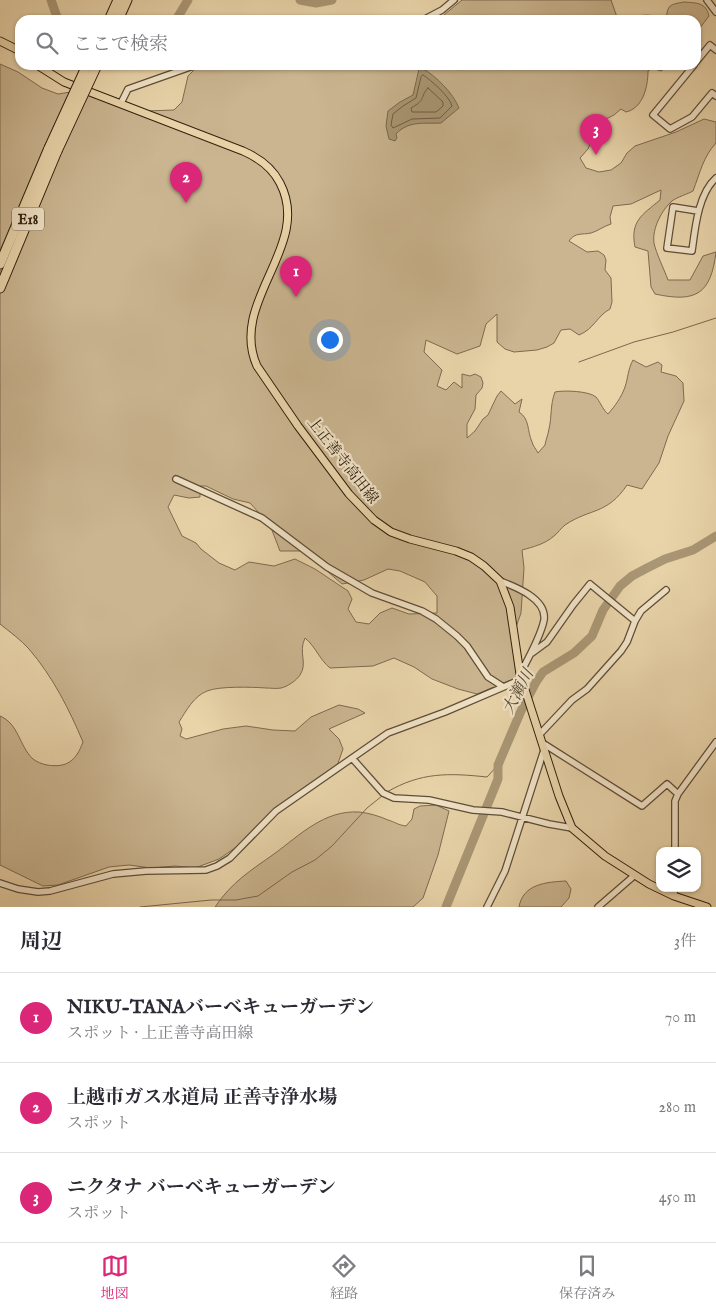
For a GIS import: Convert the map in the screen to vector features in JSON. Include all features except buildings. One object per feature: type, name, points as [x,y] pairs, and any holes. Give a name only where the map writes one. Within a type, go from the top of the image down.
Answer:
[{"type":"highway","points":[[111,15],[118,0]]},
{"type":"highway","points":[[120,15],[128,0]]},
{"type":"highway","name":"E18","points":[[0,288],[86,70]]},
{"type":"highway","name":"E18","points":[[0,264],[53,150],[93,70]]},
{"type":"main road","points":[[0,41],[15,48]]},
{"type":"main road","name":"上正善寺高田線","points":[[45,70],[64,82],[243,151],[255,157],[271,170],[277,178],[286,196],[289,222],[283,244],[254,311],[250,332],[252,356],[257,366],[298,426],[349,494],[374,520],[391,532],[471,557],[500,581],[510,607],[521,677],[559,796],[572,828],[605,856],[649,884],[656,886]]},
{"type":"main road","name":"上正善寺高田線","points":[[674,892],[687,904],[706,907]]},
{"type":"street","points":[[432,15],[454,0]]},
{"type":"street","points":[[707,0],[716,12]]},
{"type":"street","points":[[701,56],[710,45],[716,50]]},
{"type":"street","points":[[121,103],[128,89],[182,70]]},
{"type":"street","points":[[690,70],[653,114],[670,129],[692,117],[715,92]]},
{"type":"street","points":[[698,211],[673,207],[667,248],[692,251],[698,211],[712,182],[716,178]]},
{"type":"street","points":[[176,479],[262,518],[327,567],[372,593],[422,611],[436,619],[462,641],[488,677],[502,686]]},
{"type":"street","points":[[0,883],[18,889],[38,892],[72,886],[113,874],[146,871],[206,870],[217,866],[230,858],[276,811],[388,733],[445,712],[521,677],[544,620],[538,604],[531,596],[500,581]]},
{"type":"street","points":[[532,653],[547,642],[590,584],[635,621]]},
{"type":"street","points":[[540,734],[572,700],[587,689],[627,642],[641,611],[666,590]]},
{"type":"street","points":[[675,847],[676,801],[678,794],[716,742]]},
{"type":"street","points":[[487,907],[505,871],[544,746],[642,806],[667,784],[678,794]]},
{"type":"street","points":[[352,758],[383,793],[394,798],[429,800],[473,810],[502,812],[572,828]]},
{"type":"street","points":[[598,907],[635,875]]},
{"type":"shaded area","points":[[462,0],[611,0],[616,15],[444,15]]},
{"type":"shaded area","points":[[684,2],[703,6],[708,11],[709,16],[701,26],[701,15],[667,15],[670,6]]},
{"type":"shaded area","points":[[0,64],[18,72],[42,88],[58,94],[77,91],[146,111],[174,110],[182,102],[188,76],[194,70],[649,70],[646,90],[637,106],[626,112],[621,109],[600,122],[588,149],[580,158],[586,168],[599,172],[611,170],[621,163],[627,153],[635,146],[676,132],[704,119],[716,122],[716,143],[705,160],[693,191],[668,205],[661,214],[654,237],[656,251],[668,280],[690,280],[703,256],[716,252],[710,278],[699,292],[691,296],[681,297],[655,294],[651,287],[648,251],[635,247],[634,231],[636,225],[639,219],[660,200],[661,190],[631,204],[613,206],[610,217],[611,224],[591,233],[576,235],[569,241],[587,252],[598,251],[604,255],[606,260],[605,270],[611,278],[612,302],[610,309],[584,332],[579,335],[570,329],[561,330],[554,343],[547,347],[514,352],[505,349],[497,342],[497,314],[486,324],[480,346],[457,354],[426,340],[424,352],[442,370],[437,386],[446,390],[454,382],[462,388],[462,374],[470,376],[475,374],[481,377],[482,388],[476,395],[475,409],[467,424],[467,438],[488,415],[501,391],[515,404],[522,399],[519,412],[527,422],[530,438],[538,453],[545,445],[555,392],[564,391],[593,395],[608,414],[618,402],[633,360],[646,367],[658,362],[662,365],[661,372],[676,376],[683,383],[684,401],[668,436],[659,463],[642,489],[627,485],[612,502],[565,525],[547,541],[522,550],[524,568],[521,613],[516,627],[516,678],[477,694],[432,679],[414,667],[394,658],[373,666],[330,668],[305,638],[302,648],[302,671],[294,681],[279,688],[219,688],[202,693],[194,700],[179,722],[182,729],[180,736],[186,739],[223,729],[246,726],[295,731],[311,717],[339,705],[358,709],[365,713],[329,729],[339,739],[343,749],[337,766],[269,814],[235,848],[219,859],[195,868],[175,866],[151,868],[129,865],[109,867],[58,885],[43,886],[0,865],[0,716],[11,724],[28,754],[43,764],[54,766],[70,762],[77,754],[83,742],[66,705],[46,671],[26,646],[0,624]],"holes":[[[200,486],[206,486],[233,499],[250,503],[270,525],[280,551],[304,551],[342,584],[364,580],[388,569],[400,571],[425,582],[437,596],[437,613],[409,614],[392,608],[380,613],[369,624],[356,622],[348,609],[352,599],[348,591],[315,569],[295,559],[274,566],[249,562],[235,570],[219,563],[196,543],[182,536],[168,507],[174,495],[189,498],[200,497]]]},
{"type":"shaded area","points":[[436,805],[449,811],[438,855],[423,898],[413,907],[215,907],[221,898],[242,877],[303,832],[324,819],[346,812],[359,812],[406,826],[412,819],[414,809],[420,806]]},
{"type":"shaded area","points":[[566,881],[571,889],[569,898],[561,907],[519,907],[521,899],[530,889],[551,882]]},
{"type":"water","points":[[419,70],[425,70],[443,85],[459,108],[441,123],[412,125],[396,134],[397,138],[395,141],[389,139],[386,126],[388,111],[413,95]]},
{"type":"waterway","points":[[51,0],[56,15]]},
{"type":"waterway","points":[[179,15],[188,0]]},
{"type":"waterway","points":[[300,0],[316,3],[332,0]]},
{"type":"waterway","points":[[579,362],[634,342],[716,318]]},
{"type":"waterway","name":"大瀬川","points":[[446,907],[498,779],[498,765],[521,711],[543,672],[574,653],[592,636],[603,610],[620,586],[632,576],[665,559],[693,550],[716,536]]},
{"type":"waterway","points":[[387,792],[400,785],[424,777],[448,775],[487,777],[498,765]]},
{"type":"waterway","points":[[140,907],[211,900],[236,900],[258,896],[292,872],[315,860],[332,846],[367,808],[382,796]]},
{"type":"place","name":"ニクタナ バーベキューガーデン","points":[[596,155]]},
{"type":"place","name":"上越市ガス水道局 正善寺浄水場","points":[[186,203]]},
{"type":"place","name":"NIKU-TANAバーベキューガーデン","points":[[296,297]]}]
